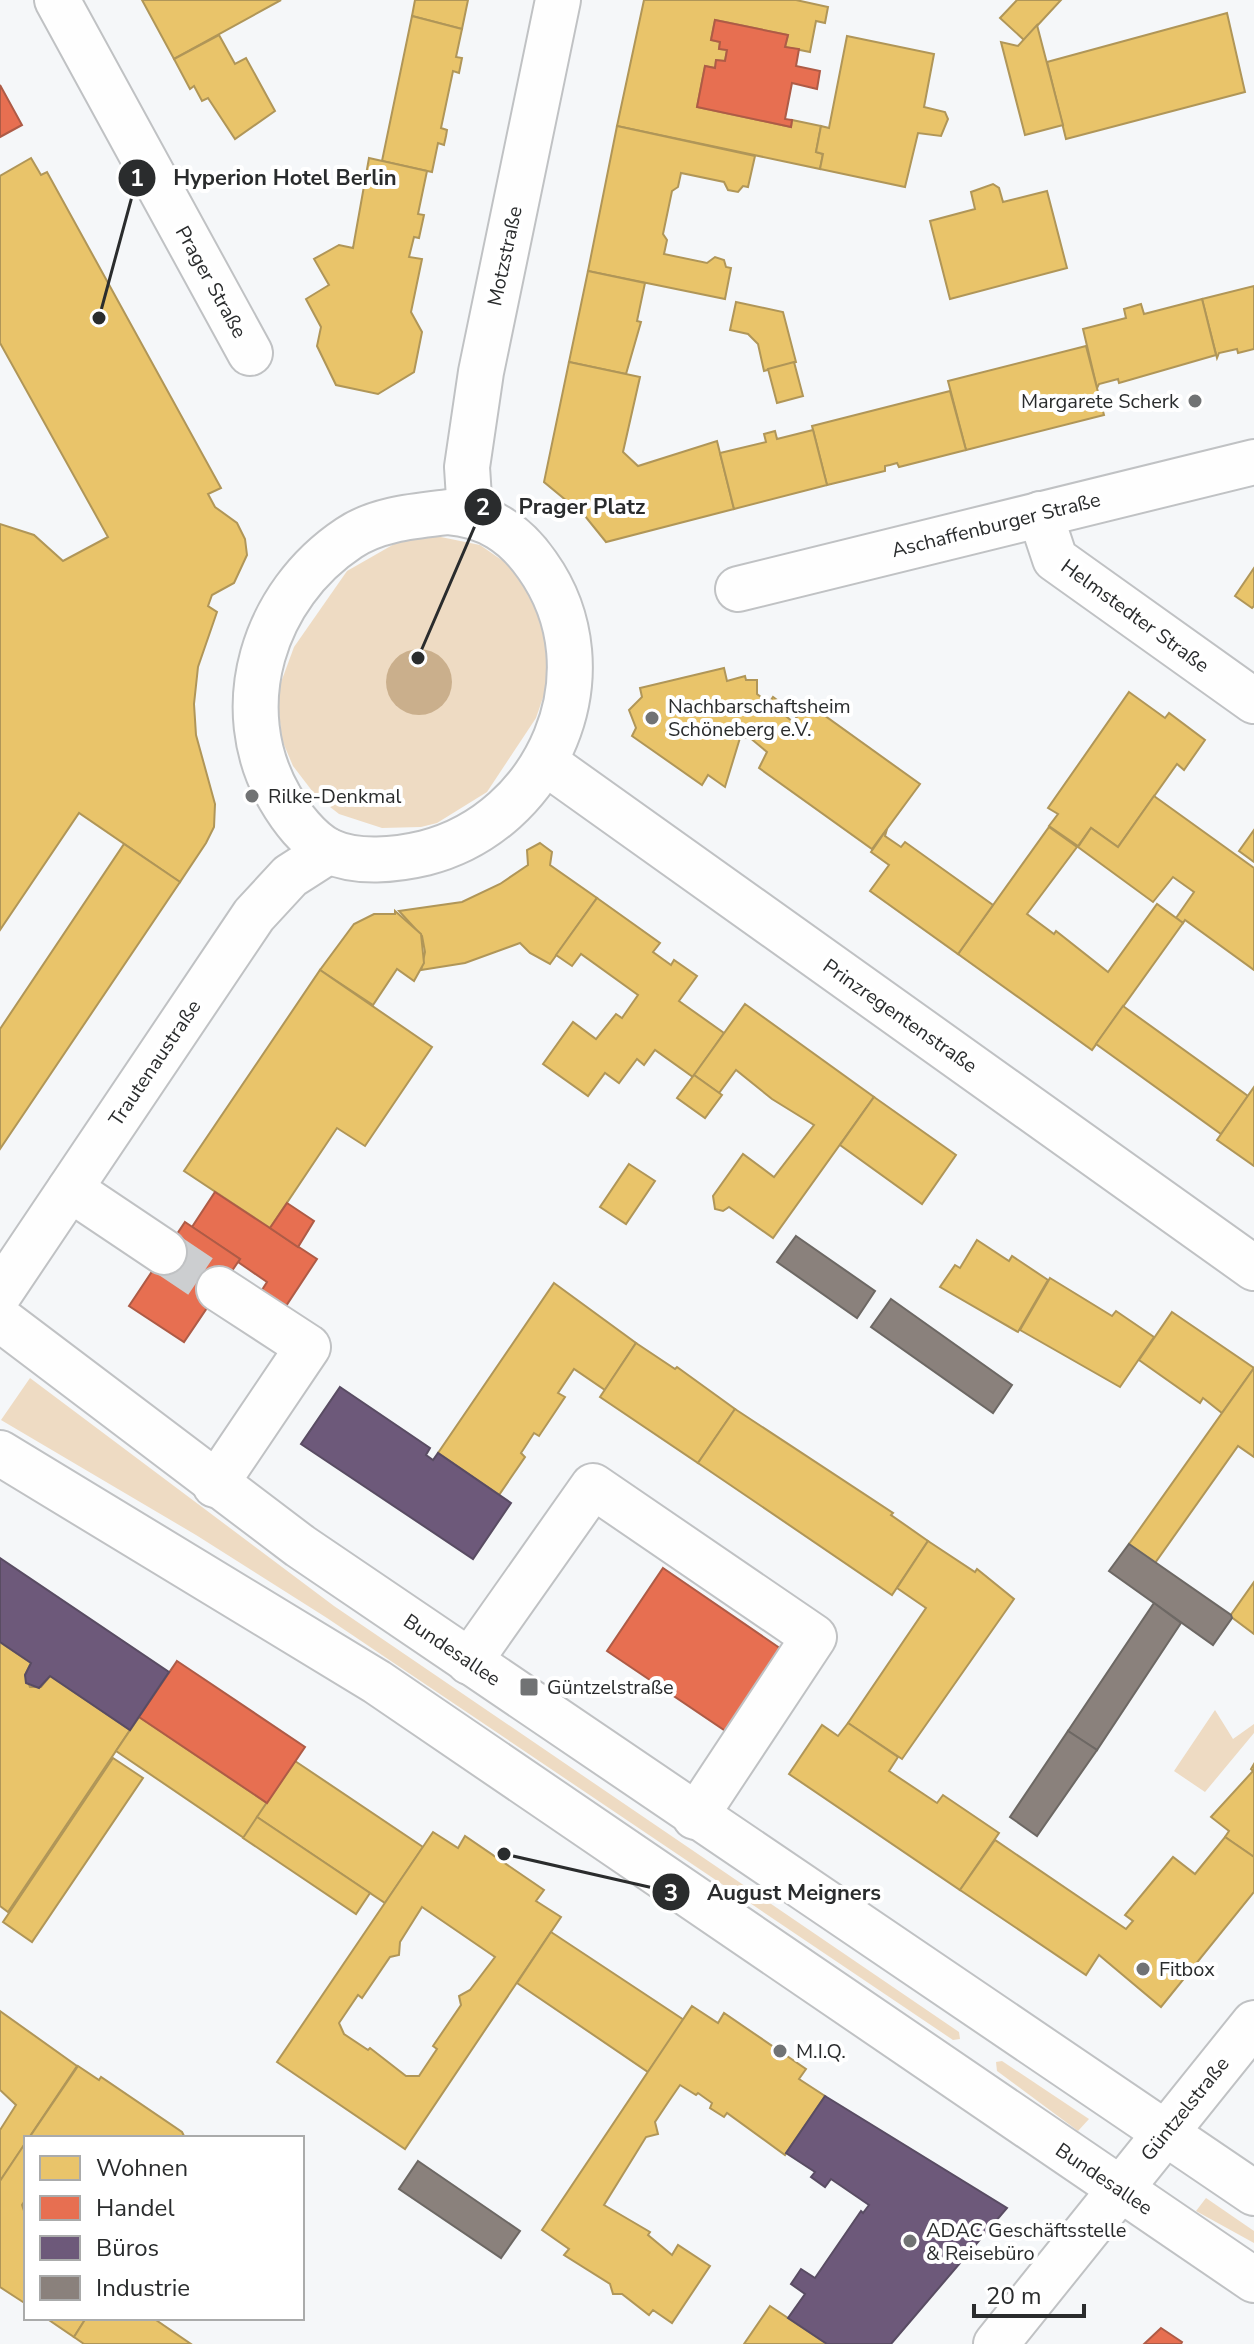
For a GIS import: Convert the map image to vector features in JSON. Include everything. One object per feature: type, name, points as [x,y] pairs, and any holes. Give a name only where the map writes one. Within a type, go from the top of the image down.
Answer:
[{"type":"street","name":"Prager Straße","points":[[57,0],[250,353]]},
{"type":"street","name":"Motzstraße","points":[[470,513],[467,467],[481,372],[558,0]]},
{"type":"street","name":"Aschaffenburger Straße","points":[[738,589],[1254,462]]},
{"type":"street","points":[[470,513],[514,537],[540,569],[559,606],[568,643],[570,677],[561,729],[546,763],[521,798],[488,825],[452,845],[388,860],[329,851],[305,832],[268,778],[254,727],[259,661],[294,594],[323,558],[350,536],[398,519],[470,513]]},
{"type":"street","name":"Helmstedter Straße","points":[[1040,514],[1055,559],[1254,701]]},
{"type":"street","name":"Prinzregentenstraße","points":[[546,763],[1254,1268]]},
{"type":"street","name":"Trautenaustraße","points":[[0,1293],[254,915],[290,876],[329,851]]},
{"type":"street","points":[[70,1189],[164,1252]]},
{"type":"street","points":[[215,1485],[308,1347],[219,1289]]},
{"type":"street","name":"Bundesallee","points":[[0,1319],[215,1485],[695,1817],[1254,2193]]},
{"type":"street","name":"Bundesallee","points":[[0,1453],[377,1682],[1254,2280]]},
{"type":"street","points":[[469,1662],[593,1486],[801,1628],[814,1637],[695,1817]]},
{"type":"street","points":[[956,2077],[995,2019]]},
{"type":"street","name":"Güntzelstraße","points":[[996,2344],[1254,2023]]},
{"type":"shaded area","points":[[431,535],[480,545],[512,567],[545,614],[551,674],[536,718],[487,792],[437,823],[421,827],[382,828],[339,814],[316,796],[293,766],[282,740],[278,704],[280,685],[294,647],[347,571],[403,539]]},
{"type":"shaded area","points":[[413,649],[425,649],[437,654],[447,664],[452,682],[450,695],[437,710],[425,715],[413,715],[401,710],[391,700],[386,688],[386,676],[391,664],[401,654]]},
{"type":"shaded area","points":[[30,1378],[334,1606],[959,2032],[960,2039],[953,2040],[327,1618],[196,1535],[1,1420]]},
{"type":"shaded area","points":[[1215,1710],[1233,1739],[1254,1724],[1254,1733],[1205,1792],[1174,1771]]},
{"type":"shaded area","points":[[1002,2061],[1089,2119],[1078,2131],[997,2071],[996,2062]]},
{"type":"shaded area","points":[[1206,2198],[1254,2231],[1254,2243],[1196,2211]]},
{"type":"building: Wohnen","points":[[142,0],[281,0],[174,59]]},
{"type":"building: Wohnen","points":[[415,0],[468,0],[462,29],[412,16]]},
{"type":"building: Wohnen","points":[[644,0],[796,0],[828,7],[825,23],[816,21],[810,52],[785,47],[788,35],[715,20],[711,40],[720,42],[719,49],[727,50],[725,61],[716,60],[715,68],[705,66],[697,107],[791,127],[792,120],[821,126],[816,152],[823,154],[820,169],[617,126]]},
{"type":"building: Wohnen","points":[[1017,0],[1061,0],[1024,40],[1000,18]]},
{"type":"building: Wohnen","points":[[1227,13],[1245,92],[1066,139],[1047,62]]},
{"type":"building: Wohnen","points":[[412,16],[462,29],[456,57],[462,58],[459,73],[453,71],[441,128],[447,130],[446,136],[444,145],[438,143],[432,172],[382,161]]},
{"type":"building: Wohnen","points":[[1037,25],[1063,125],[1025,135],[1001,42],[1018,46]]},
{"type":"building: Wohnen","points":[[219,35],[235,64],[246,58],[275,111],[235,139],[208,98],[202,101],[194,86],[190,89],[174,59]]},
{"type":"building: Wohnen","points":[[847,36],[934,54],[924,107],[945,112],[948,119],[941,136],[918,133],[905,187],[820,169],[823,154],[816,152],[821,126],[829,128]]},
{"type":"building: Wohnen","points":[[617,126],[755,156],[748,187],[743,186],[738,192],[728,190],[724,182],[681,173],[678,187],[672,191],[663,234],[667,240],[664,254],[707,263],[715,257],[724,260],[726,267],[731,268],[725,299],[588,271]]},
{"type":"building: Wohnen","points":[[31,158],[41,175],[47,172],[221,488],[208,494],[215,507],[237,523],[245,539],[247,555],[234,583],[212,595],[208,606],[217,612],[198,667],[194,704],[196,735],[215,804],[214,827],[206,843],[180,882],[79,813],[0,930],[0,524],[34,535],[63,561],[108,537],[0,343],[0,176]]},
{"type":"building: Wohnen","points":[[369,158],[427,171],[418,214],[424,215],[419,238],[414,237],[409,257],[422,259],[411,312],[422,332],[414,372],[378,394],[336,385],[317,346],[321,327],[306,299],[329,285],[314,259],[339,245],[353,248]]},
{"type":"building: Wohnen","points":[[993,184],[999,188],[1003,202],[1047,191],[1067,268],[950,299],[930,221],[975,209],[971,192]]},
{"type":"building: Wohnen","points":[[588,271],[645,283],[637,321],[641,322],[626,374],[569,362]]},
{"type":"building: Wohnen","points":[[1254,286],[1254,349],[1219,353],[1217,358],[1202,299]]},
{"type":"building: Wohnen","points":[[1202,299],[1216,355],[1119,383],[1118,379],[1099,384],[1097,388],[1083,329],[1126,318],[1124,309],[1141,304],[1144,314]]},
{"type":"building: Wohnen","points":[[736,302],[783,312],[796,362],[764,371],[758,344],[748,334],[730,330]]},
{"type":"building: Wohnen","points":[[1086,346],[1104,415],[966,450],[948,381]]},
{"type":"building: Wohnen","points":[[569,362],[640,377],[623,452],[638,466],[717,441],[734,509],[606,542],[585,516],[544,482]]},
{"type":"building: Wohnen","points":[[794,362],[803,396],[777,403],[768,369]]},
{"type":"building: Wohnen","points":[[950,391],[966,450],[899,467],[897,463],[885,466],[885,471],[827,485],[812,426]]},
{"type":"building: Wohnen","points":[[813,430],[827,485],[734,509],[720,453],[766,442],[764,434],[775,431],[777,439]]},
{"type":"building: Wohnen","points":[[1254,568],[1254,606],[1252,608],[1235,596]]},
{"type":"building: Wohnen","points":[[724,668],[727,681],[745,676],[746,680],[757,680],[757,694],[769,703],[773,697],[785,706],[781,712],[793,722],[807,703],[920,784],[872,849],[759,768],[767,752],[749,737],[740,738],[725,787],[708,775],[702,785],[632,736],[636,728],[629,710],[642,697],[640,688]]},
{"type":"building: Wohnen","points":[[1129,692],[1165,718],[1169,713],[1205,740],[1184,770],[1177,764],[1118,847],[1091,828],[1078,846],[1049,826],[1058,814],[1048,808]]},
{"type":"building: Wohnen","points":[[1154,796],[1254,868],[1254,970],[1185,920],[1183,923],[1176,918],[1194,892],[1173,877],[1153,902],[1078,847],[1091,828],[1118,847]]},
{"type":"building: Wohnen","points":[[1049,827],[1077,847],[1027,914],[1054,934],[1056,931],[1108,972],[1157,904],[1183,923],[1092,1050],[958,954]]},
{"type":"building: Wohnen","points":[[887,829],[885,836],[901,847],[905,842],[993,905],[958,954],[870,891],[889,865],[871,852]]},
{"type":"building: Wohnen","points":[[1254,830],[1254,862],[1239,851]]},
{"type":"building: Wohnen","points":[[540,843],[552,852],[550,865],[597,898],[550,964],[530,953],[520,943],[465,963],[421,970],[425,952],[422,936],[399,911],[462,902],[500,884],[528,865],[527,850]]},
{"type":"building: Wohnen","points":[[124,844],[180,882],[0,1149],[0,1029]]},
{"type":"building: Wohnen","points":[[597,898],[660,943],[653,952],[671,965],[674,960],[697,976],[679,1001],[724,1033],[693,1077],[655,1050],[644,1065],[637,1059],[619,1083],[605,1073],[588,1096],[543,1064],[573,1022],[596,1039],[616,1014],[622,1018],[638,995],[581,954],[572,966],[556,955]]},
{"type":"building: Wohnen","points":[[395,911],[421,934],[424,963],[414,981],[397,969],[373,1005],[320,970],[354,924],[374,914],[395,914]]},
{"type":"building: Wohnen","points":[[320,970],[432,1047],[365,1146],[337,1128],[270,1228],[184,1171]]},
{"type":"building: Wohnen","points":[[745,1004],[874,1097],[773,1238],[729,1207],[723,1211],[715,1209],[713,1196],[743,1154],[774,1177],[814,1125],[772,1099],[736,1070],[719,1093],[694,1075]]},
{"type":"building: Wohnen","points":[[1123,1006],[1248,1096],[1221,1134],[1096,1044]]},
{"type":"building: Wohnen","points":[[694,1075],[722,1095],[705,1118],[677,1098]]},
{"type":"building: Wohnen","points":[[1254,1087],[1254,1166],[1217,1140]]},
{"type":"building: Wohnen","points":[[874,1097],[956,1155],[922,1204],[840,1145]]},
{"type":"building: Wohnen","points":[[629,1164],[655,1181],[626,1224],[600,1207]]},
{"type":"building: Wohnen","points":[[977,1240],[1009,1261],[1012,1256],[1048,1280],[1018,1332],[940,1287],[955,1265],[960,1268]]},
{"type":"building: Wohnen","points":[[1050,1278],[1112,1316],[1116,1311],[1154,1337],[1120,1387],[1020,1330]]},
{"type":"building: Wohnen","points":[[554,1283],[636,1343],[605,1390],[574,1369],[558,1393],[565,1397],[539,1436],[534,1433],[521,1453],[525,1457],[499,1495],[438,1453]]},
{"type":"building: Wohnen","points":[[1172,1312],[1254,1368],[1222,1413],[1203,1398],[1200,1403],[1139,1360]]},
{"type":"building: Wohnen","points":[[636,1343],[675,1369],[677,1367],[735,1409],[698,1463],[600,1397]]},
{"type":"building: Wohnen","points":[[1254,1368],[1254,1457],[1238,1446],[1155,1563],[1129,1544]]},
{"type":"building: Wohnen","points":[[735,1409],[893,1513],[891,1515],[928,1541],[892,1595],[698,1463]]},
{"type":"building: Wohnen","points":[[928,1541],[975,1572],[977,1569],[1014,1599],[902,1759],[848,1723],[926,1608],[897,1588]]},
{"type":"building: Wohnen","points":[[1254,1582],[1254,1634],[1230,1616]]},
{"type":"building: Wohnen","points":[[0,1642],[31,1663],[25,1675],[30,1687],[41,1687],[50,1676],[130,1730],[8,1912],[0,1906]]},
{"type":"building: Wohnen","points":[[139,1717],[267,1803],[244,1838],[116,1751]]},
{"type":"building: Wohnen","points":[[848,1723],[898,1757],[889,1771],[937,1803],[943,1795],[999,1833],[960,1890],[789,1774],[822,1725],[838,1736]]},
{"type":"building: Wohnen","points":[[113,1758],[143,1778],[32,1942],[3,1922]]},
{"type":"building: Wohnen","points":[[295,1761],[423,1847],[385,1903],[257,1817]]},
{"type":"building: Wohnen","points":[[1254,1764],[1254,1857],[1225,1837],[1229,1831],[1211,1817],[1253,1771]]},
{"type":"building: Wohnen","points":[[257,1817],[370,1893],[356,1914],[243,1838]]},
{"type":"building: Wohnen","points":[[433,1832],[458,1848],[465,1836],[544,1890],[536,1901],[561,1917],[405,2149],[277,2062]],"holes":[[[422,1907],[495,1957],[470,1990],[459,1996],[461,2005],[433,2046],[437,2049],[419,2076],[406,2076],[370,2048],[368,2050],[344,2034],[339,2023],[358,1995],[362,1998],[390,1957],[399,1955],[400,1942]]]},
{"type":"building: Wohnen","points":[[1225,1837],[1254,1857],[1254,1892],[1161,2007],[1099,1955],[1086,1975],[960,1890],[995,1840],[1126,1929],[1133,1921],[1125,1915],[1173,1857],[1195,1874]]},
{"type":"building: Wohnen","points":[[551,1932],[684,2020],[648,2072],[517,1983]]},
{"type":"building: Wohnen","points":[[692,2006],[718,2023],[724,2013],[806,2069],[799,2079],[825,2096],[785,2155],[727,2113],[724,2117],[710,2108],[712,2103],[698,2093],[696,2095],[680,2085],[669,2101],[655,2122],[658,2134],[646,2137],[604,2205],[650,2232],[648,2235],[672,2255],[678,2245],[710,2266],[672,2323],[653,2310],[649,2315],[622,2294],[613,2294],[610,2284],[564,2255],[569,2249],[542,2230]]},
{"type":"building: Wohnen","points":[[0,2011],[77,2066],[30,2136],[24,2136],[24,2145],[0,2181],[0,2130],[16,2105],[0,2090]]},
{"type":"building: Wohnen","points":[[78,2066],[99,2080],[101,2077],[184,2136],[30,2136]]},
{"type":"building: Wohnen","points":[[24,2145],[24,2303],[0,2287],[0,2181]]},
{"type":"building: Wohnen","points":[[770,2306],[827,2344],[744,2344]]},
{"type":"building: Wohnen","points":[[49,2320],[85,2320],[74,2337]]},
{"type":"building: Wohnen","points":[[85,2320],[156,2320],[191,2344],[84,2344],[74,2337]]},
{"type":"building: Handel","points":[[715,20],[788,35],[785,47],[799,49],[796,66],[820,71],[817,89],[792,83],[785,119],[792,120],[791,127],[697,107],[705,66],[715,68],[716,60],[725,61],[727,50],[719,49],[720,42],[711,40]]},
{"type":"building: Handel","points":[[0,85],[22,125],[0,137]]},
{"type":"building: Handel","points":[[215,1192],[317,1259],[286,1306],[262,1290],[267,1282],[238,1262],[240,1259],[192,1227]]},
{"type":"building: Handel","points":[[287,1203],[314,1221],[298,1247],[270,1228]]},
{"type":"building: Handel","points":[[185,1222],[240,1259],[184,1342],[129,1306]]},
{"type":"building: Handel","points":[[663,1568],[784,1651],[730,1734],[607,1651]]},
{"type":"building: Handel","points":[[177,1661],[305,1747],[267,1803],[139,1717]]},
{"type":"building: Handel","points":[[1161,2328],[1182,2342],[1181,2344],[1144,2344]]},
{"type":"building: Büros","points":[[340,1387],[430,1448],[426,1455],[433,1460],[438,1453],[511,1503],[473,1559],[301,1444]]},
{"type":"building: Büros","points":[[0,1558],[169,1672],[130,1730],[50,1676],[39,1688],[26,1683],[25,1675],[31,1663],[0,1642]]},
{"type":"building: Büros","name":"ADAC Geschäftsstelle & Reisebüro","points":[[825,2096],[1007,2208],[891,2344],[827,2344],[788,2318],[805,2294],[791,2284],[801,2269],[815,2278],[861,2211],[863,2213],[869,2205],[831,2179],[825,2187],[811,2177],[815,2172],[786,2153]]},
{"type":"building: Industrie","points":[[796,1236],[875,1291],[857,1318],[777,1262]]},
{"type":"building: Industrie","points":[[891,1299],[1012,1385],[993,1413],[871,1327]]},
{"type":"building: Industrie","points":[[1129,1544],[1231,1615],[1232,1618],[1213,1645],[1109,1571]]},
{"type":"building: Industrie","points":[[1154,1603],[1181,1623],[1097,1750],[1068,1731]]},
{"type":"building: Industrie","points":[[1068,1731],[1097,1750],[1037,1836],[1010,1817]]},
{"type":"building: Industrie","points":[[418,2161],[520,2231],[501,2258],[399,2189]]},
{"type":"tunnel","points":[[164,1252],[219,1289]]},
{"type":"place","name":"Hyperion Hotel Berlin","points":[[99,318]]},
{"type":"place","name":"Margarete Scherk","points":[[1195,401]]},
{"type":"place","name":"Prager Platz","points":[[418,658]]},
{"type":"place","name":"Nachbarschaftsheim Schöneberg e.V.","points":[[652,718]]},
{"type":"place","name":"Rilke-Denkmal","points":[[252,796]]},
{"type":"place","name":"Güntzelstraße","points":[[529,1687]]},
{"type":"place","name":"August Meigners","points":[[504,1854]]},
{"type":"place","name":"Fitbox","points":[[1143,1969]]},
{"type":"place","name":"M.I.Q.","points":[[780,2051]]},
{"type":"place","name":"ADAC Geschäftsstelle & Reisebüro","points":[[910,2241]]}]
